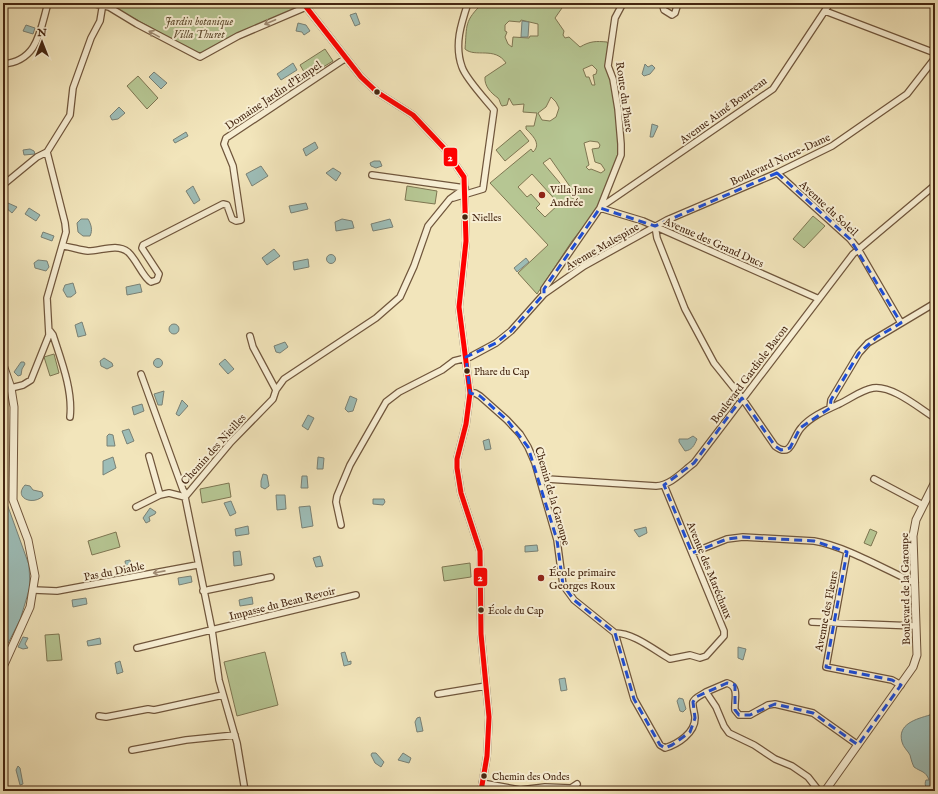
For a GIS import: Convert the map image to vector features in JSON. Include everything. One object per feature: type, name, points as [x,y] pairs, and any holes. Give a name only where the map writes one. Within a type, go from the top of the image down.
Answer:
[{"type":"street","points":[[3,64],[21,59],[30,53],[37,39],[48,3]]},
{"type":"street","points":[[69,3],[103,4],[200,57],[238,36],[305,5],[361,77],[377,92],[413,115],[444,148],[462,172],[465,192],[466,241],[459,307],[470,393],[466,424],[457,459],[457,468],[460,494],[480,551],[482,634],[489,727],[481,791]]},
{"type":"street","name":"Chemin des Nieilles","points":[[245,791],[235,734],[222,695],[212,630],[197,565],[185,495],[231,442],[273,399],[276,390],[284,379],[376,318],[400,297],[414,266],[428,226],[450,198],[465,192],[483,189],[494,110],[463,68],[459,49],[460,29],[468,3]]},
{"type":"street","name":"Route du Phare","points":[[544,294],[544,289],[600,208],[621,155],[618,109],[613,79],[608,66],[615,18],[624,3]]},
{"type":"street","points":[[662,3],[664,10],[672,15],[675,13],[678,3]]},
{"type":"street","name":"Avenue Aimé Bourreau","points":[[600,208],[773,88],[830,3]]},
{"type":"street","points":[[3,185],[46,152],[70,115],[73,88],[91,38],[100,20],[103,4]]},
{"type":"street","points":[[825,11],[935,53]]},
{"type":"street","name":"Domaine Jardin d'Empel","points":[[63,246],[88,250],[117,248],[127,251],[139,264],[148,280],[151,282],[157,280],[159,274],[142,248],[143,245],[223,204],[227,205],[232,219],[236,222],[241,220],[233,166],[224,144],[226,138],[346,58]]},
{"type":"street","name":"Boulevard Notre-Dame","points":[[655,226],[777,173],[832,146],[907,94],[935,58]]},
{"type":"street","points":[[11,388],[23,385],[31,380],[50,331],[47,298],[66,232],[65,223],[46,152]]},
{"type":"street","name":"Avenue du Soleil","points":[[777,173],[850,239],[858,249],[901,323]]},
{"type":"street","points":[[372,175],[465,192]]},
{"type":"street","name":"Boulevard Gardiole Bacon","points":[[664,485],[694,463],[742,398],[858,249],[935,184]]},
{"type":"street","name":"Avenue des Grand Ducs","points":[[600,208],[655,226],[819,299]]},
{"type":"street","points":[[655,226],[657,238],[685,309],[714,363],[742,398],[775,446],[780,450],[786,451],[790,448],[800,428],[808,421],[830,408],[867,390],[881,388],[892,391],[935,418]]},
{"type":"street","name":"Avenue Malespine","points":[[341,525],[336,502],[337,496],[350,465],[386,402],[399,392],[442,370],[454,361],[496,343],[511,331],[544,294],[584,266],[655,226]]},
{"type":"street","points":[[830,408],[831,400],[859,353],[877,337],[935,303]]},
{"type":"street","points":[[50,331],[53,335],[65,374],[71,409],[70,417]]},
{"type":"street","points":[[250,336],[253,347],[276,390]]},
{"type":"street","points":[[3,365],[11,388],[14,407],[13,500],[28,540],[34,564],[34,590],[30,607],[3,666]]},
{"type":"street","points":[[136,507],[160,495],[169,493],[185,495],[141,374]]},
{"type":"street","name":"Chemin de la Garoupe","points":[[470,393],[475,393],[480,396],[520,434],[528,447],[540,481],[557,540],[562,577],[566,591],[574,600],[615,633]]},
{"type":"street","points":[[149,456],[160,495]]},
{"type":"street","points":[[540,481],[547,479],[664,485]]},
{"type":"street","points":[[874,479],[923,504]]},
{"type":"street","name":"Boulevard de la Garoupe","points":[[825,791],[901,685],[912,667],[917,655],[913,536],[916,520],[935,482]]},
{"type":"street","name":"Avenue des Maréchaux","points":[[615,633],[623,633],[638,640],[670,659],[690,655],[700,658],[706,656],[724,636],[724,631],[664,485]]},
{"type":"street","points":[[692,553],[727,540],[743,537],[818,542],[847,552],[915,583]]},
{"type":"street","name":"Avenue des Fleurs","points":[[847,552],[826,667],[892,680],[901,685]]},
{"type":"street","name":"Pas du Diable","points":[[34,590],[56,591],[197,565]]},
{"type":"street","points":[[203,591],[271,577]]},
{"type":"street","name":"Impasse du Beau Revoir","points":[[137,648],[356,595]]},
{"type":"street","points":[[812,622],[916,626]]},
{"type":"street","points":[[615,633],[634,699],[660,745],[665,748],[672,746],[690,732],[695,718],[693,702],[696,697],[727,683],[732,684],[735,688],[735,710],[739,715],[750,715],[768,705],[775,704],[813,713],[858,746]]},
{"type":"street","points":[[438,694],[486,686]]},
{"type":"street","points":[[706,692],[716,707],[724,726],[729,733],[754,745],[775,759],[792,766],[808,777],[819,791]]},
{"type":"street","points":[[99,716],[106,717],[148,709],[154,710],[222,695]]},
{"type":"street","points":[[132,750],[186,740],[235,734]]},
{"type":"street","points":[[482,783],[520,790],[546,787],[572,788],[577,784]]},
{"type":"highlighted area","points":[[777,173],[850,239],[901,323],[877,337],[859,353],[831,400],[830,408],[800,428],[790,448],[781,450],[775,446],[742,398],[694,463],[664,485],[692,553],[727,539],[743,537],[814,541],[847,552],[826,667],[892,680],[901,685],[858,745],[813,713],[775,704],[750,715],[739,715],[735,710],[735,685],[727,683],[696,697],[693,702],[695,718],[690,732],[672,745],[665,748],[660,745],[634,699],[615,633],[574,600],[563,585],[557,540],[528,447],[507,420],[480,396],[470,393],[466,357],[496,343],[511,331],[544,294],[544,289],[600,208],[655,226]]},
{"type":"green space","name":"Jardin botanique Villa Thuret","points":[[106,3],[299,3],[301,7],[201,55]]},
{"type":"green space","points":[[483,3],[562,3],[562,8],[555,18],[564,31],[563,35],[565,38],[569,37],[580,47],[593,42],[607,42],[610,47],[608,66],[613,79],[621,155],[599,207],[572,241],[537,294],[518,273],[548,245],[490,183],[531,149],[533,152],[536,149],[537,146],[535,140],[526,129],[526,126],[534,126],[537,113],[523,112],[524,104],[513,105],[509,98],[507,105],[502,106],[499,99],[487,86],[485,77],[506,63],[501,58],[491,53],[474,53],[465,49],[469,19]],"holes":[[[521,20],[538,24],[538,36],[530,36],[529,38],[513,37],[512,47],[508,44],[505,37],[507,32],[505,31],[505,25],[509,21],[520,22]],[[592,65],[597,70],[596,74],[593,75],[595,85],[592,85],[589,77],[586,77],[583,69]],[[551,97],[559,108],[556,117],[550,121],[542,120],[538,113],[546,107]],[[590,141],[598,142],[600,145],[599,148],[592,149],[595,162],[601,164],[605,170],[601,173],[591,169],[589,170],[586,167],[589,165],[584,143]],[[550,158],[578,198],[576,202],[543,163]],[[532,174],[559,204],[545,217],[536,208],[540,204],[531,194],[527,197],[518,187]]]},
{"type":"green space","points":[[325,49],[333,61],[307,77],[300,65]]},
{"type":"green space","points":[[138,76],[158,98],[147,109],[127,86]]},
{"type":"green space","points":[[520,130],[529,141],[505,161],[496,150]]},
{"type":"green space","points":[[407,186],[437,191],[435,204],[405,200]]},
{"type":"green space","points":[[813,216],[825,226],[804,248],[793,239]]},
{"type":"green space","points":[[54,354],[59,373],[50,376],[44,357]]},
{"type":"green space","points":[[229,483],[231,497],[202,503],[200,489]]},
{"type":"green space","points":[[870,529],[877,532],[871,546],[864,543]]},
{"type":"green space","points":[[116,532],[120,547],[92,555],[88,541]]},
{"type":"green space","points":[[470,563],[471,577],[444,581],[442,567]]},
{"type":"green space","points":[[59,634],[62,660],[47,661],[45,635]]},
{"type":"green space","points":[[265,652],[278,705],[237,716],[224,662]]},
{"type":"water","points":[[356,13],[360,24],[355,26],[350,15]]},
{"type":"water","points":[[522,21],[529,22],[528,37],[521,37]]},
{"type":"water","points":[[298,23],[306,25],[310,31],[304,35],[302,32],[296,31]]},
{"type":"water","points":[[26,25],[35,28],[33,34],[23,31]]},
{"type":"water","points":[[293,63],[297,70],[281,80],[277,74]]},
{"type":"water","points":[[645,64],[648,67],[652,65],[655,68],[650,74],[644,76],[642,74]]},
{"type":"water","points":[[154,72],[167,83],[161,89],[149,77]]},
{"type":"water","points":[[119,107],[125,113],[118,119],[112,120],[110,116]]},
{"type":"water","points":[[652,124],[658,126],[653,137],[650,137]]},
{"type":"water","points":[[186,132],[188,136],[175,143],[173,140]]},
{"type":"water","points":[[315,142],[318,148],[306,156],[303,149]]},
{"type":"water","points":[[30,149],[34,151],[35,154],[24,155],[23,150]]},
{"type":"water","points":[[380,161],[382,166],[376,168],[371,166],[370,163]]},
{"type":"water","points":[[261,166],[268,176],[252,186],[246,174]]},
{"type":"water","points":[[333,168],[341,173],[336,181],[326,173]]},
{"type":"water","points":[[193,186],[200,200],[194,204],[186,191]]},
{"type":"water","points":[[8,203],[17,207],[12,213],[5,207]]},
{"type":"water","points":[[306,203],[308,209],[291,213],[289,206]]},
{"type":"water","points":[[29,208],[40,215],[36,221],[25,214]]},
{"type":"water","points":[[81,219],[88,219],[91,225],[90,236],[83,236],[78,232],[77,223]]},
{"type":"water","points":[[342,219],[352,221],[354,228],[336,231],[335,222]]},
{"type":"water","points":[[390,219],[393,227],[373,231],[371,224]]},
{"type":"water","points":[[43,232],[54,236],[52,241],[41,237]]},
{"type":"water","points":[[274,249],[280,256],[267,265],[262,258]]},
{"type":"water","points":[[331,254],[336,259],[331,264],[326,259]]},
{"type":"water","points":[[526,258],[529,262],[517,272],[514,268]]},
{"type":"water","points":[[308,259],[309,267],[294,270],[293,262]]},
{"type":"water","points":[[38,260],[47,261],[49,267],[46,271],[35,268],[34,263]]},
{"type":"water","points":[[73,283],[76,293],[71,297],[67,297],[63,290],[65,285]]},
{"type":"water","points":[[140,284],[142,292],[127,295],[126,287]]},
{"type":"water","points":[[82,322],[86,335],[78,337],[75,325]]},
{"type":"water","points":[[172,324],[176,324],[178,325],[178,333],[172,334],[169,331],[169,327]]},
{"type":"water","points":[[285,342],[288,347],[280,353],[276,352],[274,346]]},
{"type":"water","points":[[104,358],[112,363],[113,366],[107,369],[101,366],[100,361]]},
{"type":"water","points":[[158,358],[163,363],[158,368],[153,363]]},
{"type":"water","points":[[225,359],[234,369],[228,374],[219,364]]},
{"type":"water","points":[[21,362],[24,362],[25,364],[21,375],[18,376],[14,372]]},
{"type":"water","points":[[164,391],[162,405],[158,405],[154,394]]},
{"type":"water","points":[[3,393],[6,410],[6,501],[29,565],[30,587],[20,620],[3,653]]},
{"type":"water","points":[[350,396],[357,399],[353,411],[348,412],[345,409]]},
{"type":"water","points":[[182,400],[188,406],[179,416],[176,414]]},
{"type":"water","points":[[142,404],[144,411],[134,415],[132,407]]},
{"type":"water","points":[[308,415],[314,418],[308,430],[302,426]]},
{"type":"water","points":[[129,429],[134,441],[127,444],[122,431]]},
{"type":"water","points":[[109,434],[113,435],[115,446],[107,446],[107,436]]},
{"type":"water","points":[[693,436],[697,439],[695,444],[691,449],[685,451],[679,442],[679,439],[688,439]]},
{"type":"water","points":[[489,439],[491,449],[485,450],[483,441]]},
{"type":"water","points":[[113,457],[116,468],[103,475],[103,461]]},
{"type":"water","points":[[318,457],[324,458],[323,469],[317,469]]},
{"type":"water","points":[[263,474],[267,475],[269,486],[265,489],[261,487]]},
{"type":"water","points":[[302,476],[307,476],[308,488],[301,488]]},
{"type":"water","points":[[25,485],[30,486],[33,490],[42,492],[43,496],[34,500],[26,499],[21,494]]},
{"type":"water","points":[[276,495],[285,495],[286,509],[277,510]]},
{"type":"water","points":[[373,499],[384,499],[385,502],[383,505],[373,504]]},
{"type":"water","points":[[231,501],[236,513],[230,516],[224,503]]},
{"type":"water","points":[[310,506],[313,526],[302,528],[299,507]]},
{"type":"water","points":[[150,508],[156,512],[149,517],[150,521],[146,523],[143,518]]},
{"type":"water","points":[[248,526],[249,534],[236,536],[235,529]]},
{"type":"water","points":[[646,527],[647,533],[639,537],[634,530]]},
{"type":"water","points":[[537,545],[538,551],[525,552],[525,546]]},
{"type":"water","points":[[240,551],[242,565],[234,566],[233,552]]},
{"type":"water","points":[[320,556],[323,566],[316,567],[313,558]]},
{"type":"water","points":[[130,560],[133,571],[127,573],[125,561]]},
{"type":"water","points":[[191,576],[192,582],[179,585],[178,578]]},
{"type":"water","points":[[252,597],[253,604],[240,606],[239,600]]},
{"type":"water","points":[[86,598],[87,604],[73,607],[72,600]]},
{"type":"water","points":[[23,637],[28,638],[25,644],[28,648],[23,649],[18,647]]},
{"type":"water","points":[[100,638],[101,644],[88,646],[87,641]]},
{"type":"water","points":[[738,647],[746,649],[743,660],[738,658]]},
{"type":"water","points":[[345,652],[348,662],[351,661],[351,664],[344,666],[341,653]]},
{"type":"water","points":[[120,661],[123,672],[117,674],[115,663]]},
{"type":"water","points":[[565,678],[567,690],[561,691],[559,679]]},
{"type":"water","points":[[679,698],[683,699],[686,709],[683,712],[680,711],[677,701]]},
{"type":"water","points":[[931,712],[935,715],[935,791],[930,791],[926,788],[925,783],[926,780],[929,780],[928,777],[925,773],[914,767],[910,755],[904,747],[901,736],[902,731],[909,723],[930,715]]},
{"type":"water","points":[[420,717],[423,731],[417,732],[415,722],[417,718]]},
{"type":"water","points":[[372,753],[376,753],[384,762],[381,767],[375,763],[371,755]]},
{"type":"water","points":[[403,753],[411,758],[409,763],[398,760]]},
{"type":"water","points":[[18,766],[20,768],[23,784],[20,785],[16,770]]},
{"type":"transit line","name":"2","points":[[303,3],[361,77],[377,92],[413,115],[444,148],[464,177],[466,241],[459,307],[470,393],[466,424],[457,459],[457,468],[461,493],[480,551],[481,634],[489,717],[487,756],[481,791]]},
{"type":"place","name":"Villa Jane Andrée","points":[[542,195]]},
{"type":"place","name":"Nielles","points":[[465,217]]},
{"type":"place","name":"Phare du Cap","points":[[467,371]]},
{"type":"place","name":"École primaire Georges Roux","points":[[541,578]]},
{"type":"place","name":"École du Cap","points":[[481,610]]},
{"type":"place","name":"Chemin des Ondes","points":[[484,776]]}]
